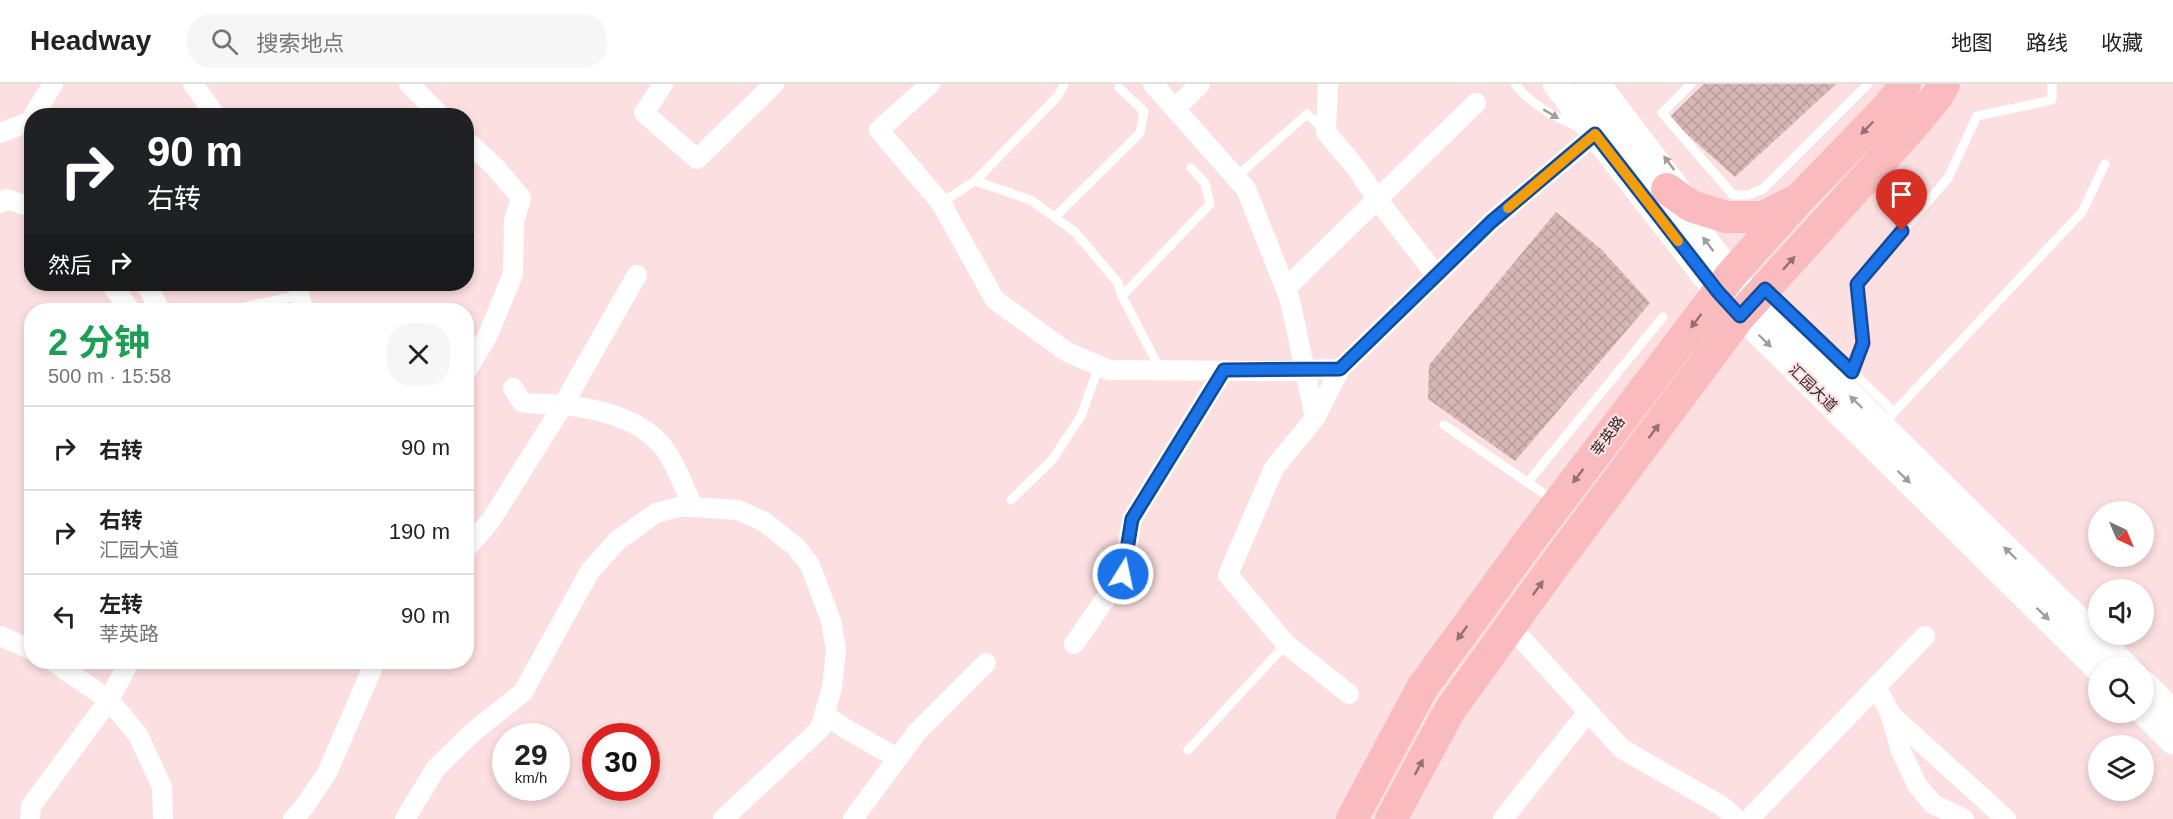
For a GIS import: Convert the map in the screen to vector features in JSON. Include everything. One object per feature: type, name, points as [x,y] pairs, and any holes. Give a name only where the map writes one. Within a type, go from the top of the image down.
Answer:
[{"type":"main road","name":"汇园大道","points":[[1556,84],[1595,134],[1724,283],[1753,302],[1888,419],[2116,657]]},
{"type":"main road","name":"汇园大道","points":[[1588,84],[1667,189],[1724,283]]},
{"type":"main road","name":"莘英路","points":[[1352,819],[1422,688],[1558,503],[1724,283],[1799,199],[1889,106],[1905,84]]},
{"type":"main road","points":[[1391,819],[1450,710],[1510,626],[1753,302],[1911,128],[1938,95],[1944,84]]},
{"type":"main road","points":[[1667,189],[1691,206],[1726,217],[1763,217],[1799,199]]},
{"type":"main road","name":"汇园大道","points":[[1753,302],[2088,657]]},
{"type":"main road","points":[[2154,694],[2173,713]]},
{"type":"main road","points":[[2154,722],[2173,741]]},
{"type":"street","points":[[38,108],[53,84]]},
{"type":"street","points":[[193,84],[210,108]]},
{"type":"street","points":[[409,84],[433,108]]},
{"type":"street","points":[[663,84],[644,112],[697,159],[774,84]]},
{"type":"street","points":[[930,84],[879,130],[941,203],[994,300],[1067,352],[1109,370],[1340,369]]},
{"type":"street","points":[[1153,84],[1246,189],[1290,300],[1315,418]]},
{"type":"street","points":[[1175,109],[1200,84]]},
{"type":"street","points":[[1328,84],[1326,132],[1357,169],[1377,199],[1436,275]]},
{"type":"street","points":[[1286,288],[1476,103]]},
{"type":"street","points":[[0,133],[24,123]]},
{"type":"street","points":[[1349,694],[1286,644],[1228,575],[1274,468],[1315,418],[1340,369],[1491,222],[1595,134]]},
{"type":"street","points":[[474,147],[496,168],[521,198],[514,221],[513,274],[488,335],[474,359]]},
{"type":"street","points":[[0,203],[6,199],[24,205]]},
{"type":"street","points":[[474,540],[491,520],[563,404],[637,275]]},
{"type":"street","points":[[1074,644],[1123,574],[1132,519],[1224,370]]},
{"type":"street","points":[[513,388],[522,402],[536,405],[563,404],[604,412],[643,429],[669,454],[693,507]]},
{"type":"street","points":[[405,819],[436,768],[472,733],[523,692],[590,571],[618,540],[656,513],[678,507],[738,510],[763,521],[795,546],[810,565],[831,621],[836,650],[832,688],[820,729],[723,819]]},
{"type":"street","points":[[1510,626],[1622,749],[1722,806],[1737,819]]},
{"type":"street","points":[[0,636],[24,646]]},
{"type":"street","points":[[1749,819],[1924,636]]},
{"type":"street","points":[[853,819],[916,732],[986,663]]},
{"type":"street","points":[[64,669],[109,700],[138,735],[162,787],[163,819]]},
{"type":"street","points":[[30,819],[31,806],[109,700],[125,669]]},
{"type":"street","points":[[293,819],[327,773],[372,669]]},
{"type":"street","points":[[1876,686],[1890,714],[1901,751],[1917,785],[1933,804],[1964,819]]},
{"type":"street","points":[[1503,819],[1588,712]]},
{"type":"street","points":[[824,714],[897,758]]},
{"type":"street","points":[[1890,714],[2006,819]]},
{"type":"lane","points":[[941,203],[975,181],[1058,96],[1064,84]]},
{"type":"lane","points":[[1515,84],[1521,92],[1551,116],[1595,134]]},
{"type":"lane","points":[[1608,84],[1704,210]]},
{"type":"lane","points":[[1691,84],[1662,113],[1733,195],[1748,195],[1763,189],[1868,84]]},
{"type":"lane","points":[[1852,372],[1863,343],[1857,284],[1948,178],[1977,117],[2052,100],[2052,84]]},
{"type":"lane","points":[[1055,217],[1140,133],[1144,111],[1119,88]]},
{"type":"lane","points":[[1236,177],[1307,114],[1326,132]]},
{"type":"lane","points":[[1753,302],[1852,372],[1888,419],[2082,212],[2105,164]]},
{"type":"lane","points":[[1122,296],[1210,204],[1205,183],[1191,168]]},
{"type":"lane","points":[[975,181],[1031,200],[1075,232],[1118,283],[1122,296],[1160,369]]},
{"type":"lane","points":[[266,303],[300,296]]},
{"type":"lane","points":[[1528,482],[1663,316]]},
{"type":"lane","points":[[1011,500],[1052,460],[1081,416],[1099,366]]},
{"type":"lane","points":[[1444,425],[1558,503]]},
{"type":"lane","points":[[1188,750],[1286,644]]},
{"type":"building","points":[[1704,84],[1836,84],[1735,177],[1669,118]]},
{"type":"building","points":[[1556,212],[1602,250],[1650,303],[1515,461],[1428,399],[1429,365]]},
{"type":"slow traffic","points":[[1508,208],[1595,134],[1678,241]]},
{"type":"route","points":[[1123,574],[1132,519],[1224,370],[1340,369],[1491,222],[1595,134],[1718,292],[1740,316],[1765,289],[1852,372],[1863,343],[1857,284],[1902,231]]}]
